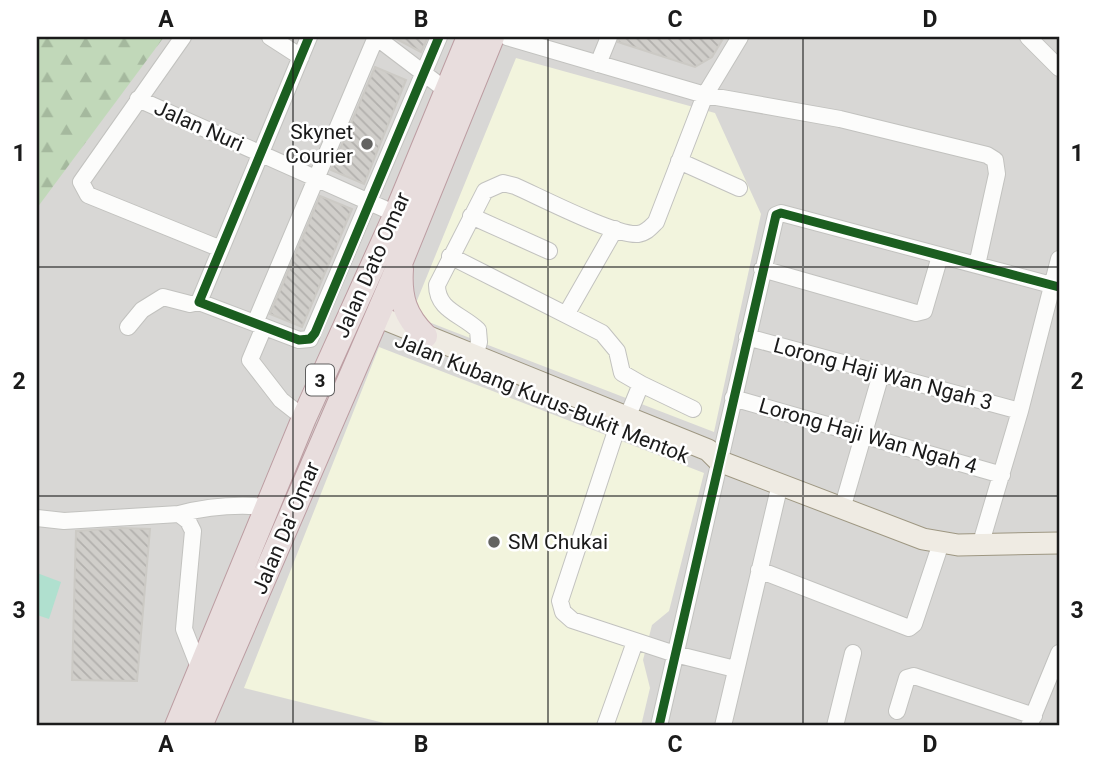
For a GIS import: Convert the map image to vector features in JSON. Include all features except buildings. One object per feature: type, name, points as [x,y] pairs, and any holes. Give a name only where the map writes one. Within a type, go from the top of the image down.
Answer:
[{"type":"highway","name":"Jalan Dato Omar","points":[[177,726],[304,418],[396,214],[469,37]]},
{"type":"highway","name":"Jalan Dato Omar","points":[[370,322],[401,261],[492,37]]},
{"type":"highway","points":[[290,453],[309,425],[351,331],[370,322],[363,301],[396,214]]},
{"type":"highway","points":[[401,261],[401,300],[410,321],[425,336]]},
{"type":"highway","name":"Jalan Da' Omar","points":[[200,726],[370,322]]},
{"type":"main road","name":"Jalan Kubang Kurus-Bukit Mentok","points":[[370,322],[425,336],[475,356],[703,462],[719,461],[842,509],[941,543],[980,546],[1059,543]]},
{"type":"main road","name":"Jalan Kubang Kurus-Bukit Mentok","points":[[370,322],[622,423]]},
{"type":"street","points":[[183,37],[81,183],[88,195],[221,249]]},
{"type":"street","points":[[270,37],[300,57]]},
{"type":"street","points":[[199,302],[309,37]]},
{"type":"street","points":[[304,418],[281,400],[250,360],[260,325],[315,178],[376,37],[447,91]]},
{"type":"street","points":[[128,327],[142,310],[163,297],[190,304],[199,302],[299,340],[310,339],[439,37]]},
{"type":"street","points":[[507,37],[534,41],[598,64],[705,95],[839,119],[987,155],[995,160],[998,174],[977,265]]},
{"type":"street","points":[[598,64],[609,37]]},
{"type":"street","points":[[475,356],[479,342],[478,330],[464,317],[445,308],[437,298],[437,285],[485,191],[503,183],[615,229],[635,234],[647,231],[656,222],[705,95],[740,37]]},
{"type":"street","points":[[1028,37],[1057,61]]},
{"type":"street","name":"Jalan Nuri","points":[[138,99],[396,214]]},
{"type":"street","points":[[679,161],[739,188]]},
{"type":"street","points":[[659,726],[773,219],[781,213],[1056,286]]},
{"type":"street","points":[[471,216],[549,251]]},
{"type":"street","points":[[567,313],[615,229]]},
{"type":"street","points":[[450,256],[567,313],[612,341],[622,373],[693,409]]},
{"type":"street","points":[[762,269],[916,313],[924,311],[940,256]]},
{"type":"street","points":[[980,546],[1056,286],[1059,259]]},
{"type":"street","name":"Lorong Haji Wan Ngah 3","points":[[747,337],[1020,411]]},
{"type":"street","points":[[842,509],[881,373]]},
{"type":"street","points":[[641,384],[622,423],[560,601],[563,612],[572,620],[635,642],[735,669]]},
{"type":"street","name":"Lorong Haji Wan Ngah 4","points":[[733,398],[1002,475]]},
{"type":"street","points":[[723,726],[780,484]]},
{"type":"street","points":[[37,518],[64,521],[179,514],[208,506],[240,504],[268,507]]},
{"type":"street","points":[[179,514],[192,526],[184,629],[200,670]]},
{"type":"street","points":[[759,569],[909,628],[914,624],[941,543]]},
{"type":"street","points":[[605,726],[635,642]]},
{"type":"street","points":[[835,726],[853,653]]},
{"type":"street","points":[[897,711],[907,678],[914,676],[1032,721],[1059,653]]},
{"type":"shaded area","points":[[37,37],[1059,37],[1059,726],[37,726]]},
{"type":"shaded area","points":[[516,58],[715,113],[761,214],[714,432],[426,321],[416,303]]},
{"type":"shaded area","name":"SM Chukai","points":[[379,347],[704,473],[669,611],[652,625],[643,660],[650,688],[641,726],[396,726],[244,688]]},
{"type":"shaded area","points":[[37,573],[61,582],[49,619],[37,615]]},
{"type":"green space","points":[[37,37],[164,37],[37,208]]},
{"type":"cycle path","points":[[309,37],[199,302],[299,340],[310,339],[315,333],[439,37]]},
{"type":"cycle path","points":[[659,726],[776,215],[781,213],[1059,287]]},
{"type":"place","name":"Skynet Courier","points":[[367,144]]},
{"type":"place","name":"SM Chukai","points":[[494,542]]}]
